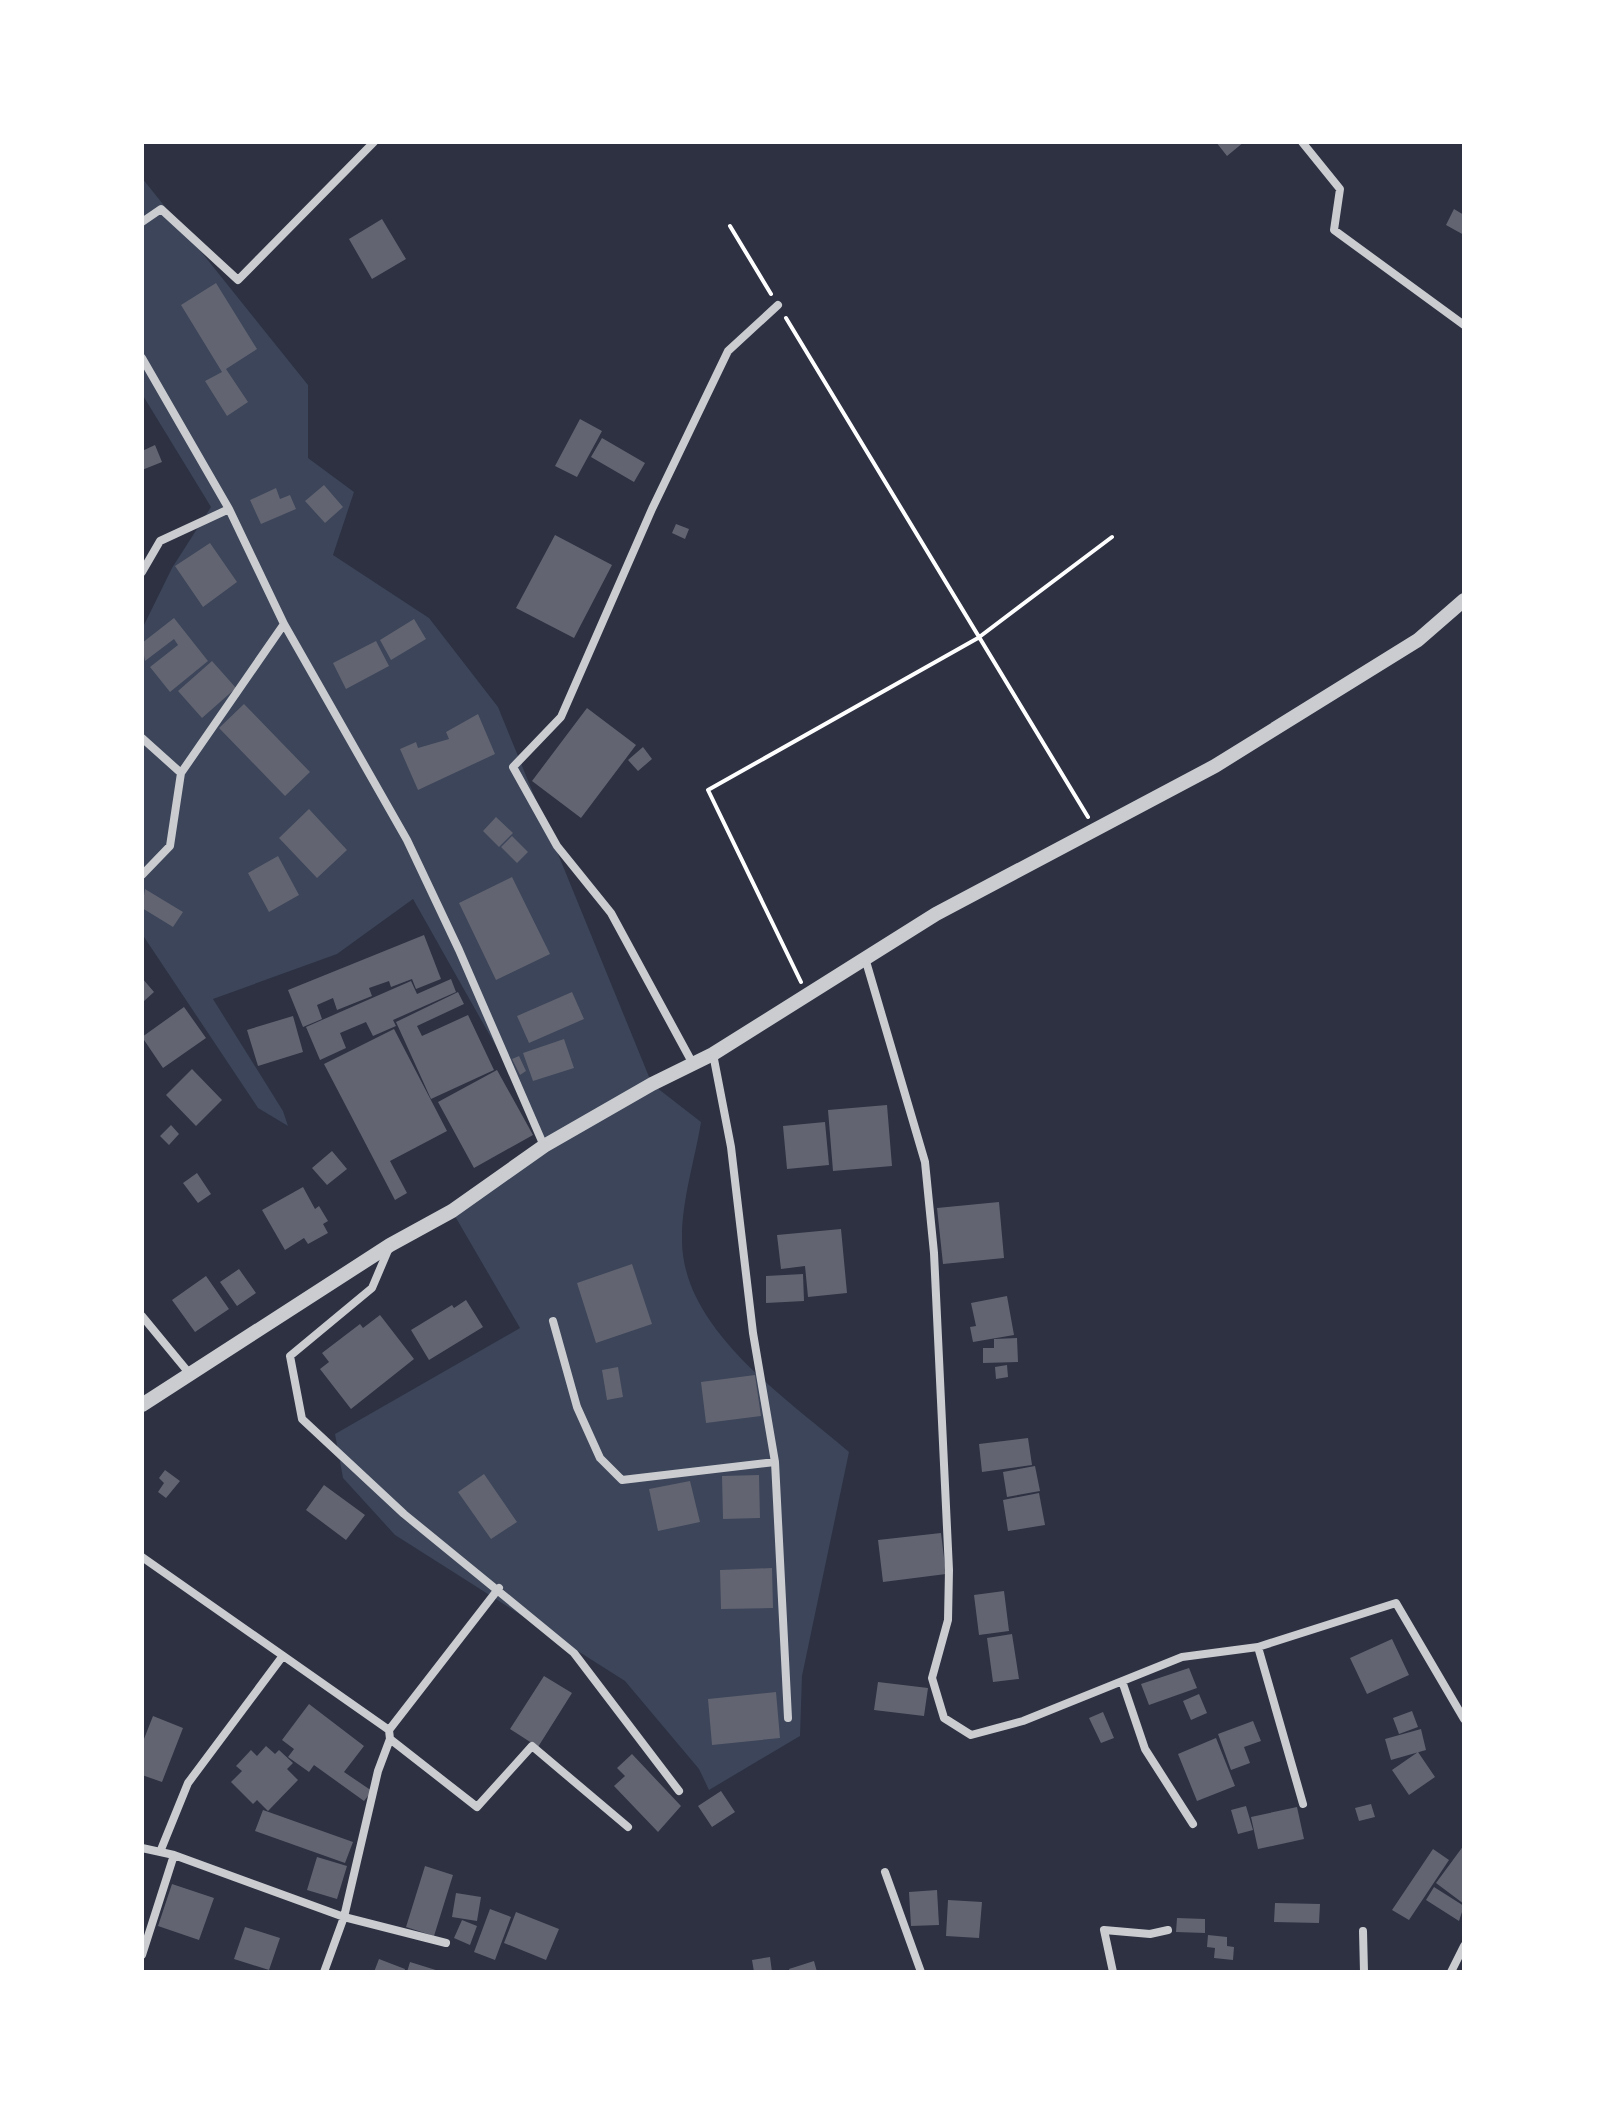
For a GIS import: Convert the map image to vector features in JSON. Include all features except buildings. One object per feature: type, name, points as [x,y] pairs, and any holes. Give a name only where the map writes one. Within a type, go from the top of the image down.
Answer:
[{"type":"street","points":[[142,222],[161,209],[238,280],[374,142]]},
{"type":"street","points":[[1302,142],[1340,189],[1334,230],[1464,325]]},
{"type":"street","points":[[693,1064],[611,913],[557,846],[513,767],[561,717],[652,509],[728,351],[778,305]]},
{"type":"street","points":[[142,358],[229,509],[284,624],[407,840],[544,1146]]},
{"type":"street","points":[[142,572],[160,541],[229,509]]},
{"type":"street","points":[[142,1405],[390,1245],[452,1211],[544,1146],[713,1054],[936,914],[1215,766],[1418,640],[1464,600]]},
{"type":"street","points":[[142,875],[170,846],[181,773],[284,624]]},
{"type":"street","points":[[142,738],[181,773]]},
{"type":"street","points":[[865,958],[925,1162],[931,1222],[949,1570],[948,1620],[932,1678],[944,1718],[971,1735],[1023,1721],[1182,1657],[1258,1647],[1396,1603],[1464,1719]]},
{"type":"street","points":[[713,1054],[731,1147],[753,1333],[775,1462],[788,1718]]},
{"type":"street","points":[[390,1245],[372,1288],[290,1356],[302,1419],[404,1514],[499,1588],[574,1653],[679,1791]]},
{"type":"street","points":[[142,1316],[189,1373]]},
{"type":"street","points":[[553,1321],[577,1407],[600,1458],[622,1480],[775,1462]]},
{"type":"street","points":[[142,1557],[390,1734],[477,1807],[532,1746],[628,1827]]},
{"type":"street","points":[[324,1972],[344,1917],[378,1771],[390,1734],[499,1588]]},
{"type":"street","points":[[1258,1647],[1303,1804]]},
{"type":"street","points":[[160,1852],[188,1783],[282,1657]]},
{"type":"street","points":[[1122,1681],[1145,1749],[1193,1824]]},
{"type":"street","points":[[142,1848],[174,1855],[344,1917],[446,1943]]},
{"type":"street","points":[[142,1955],[174,1855]]},
{"type":"street","points":[[885,1872],[921,1972]]},
{"type":"street","points":[[1113,1972],[1104,1930],[1150,1934],[1168,1930]]},
{"type":"street","points":[[1363,1931],[1364,1972]]},
{"type":"street","points":[[1451,1972],[1464,1946]]},
{"type":"path","points":[[730,226],[1096,829]]},
{"type":"path","points":[[807,995],[708,790],[978,638],[1112,537]]},
{"type":"shaded area","points":[[142,178],[308,385],[308,458],[354,492],[333,555],[429,618],[498,707],[652,1084],[701,1122],[686,1194],[682,1237],[686,1270],[699,1302],[742,1359],[849,1452],[802,1676],[800,1736],[709,1790],[699,1769],[625,1681],[395,1535],[343,1478],[335,1434],[520,1328],[452,1211],[544,1145],[519,1087],[413,899],[337,954],[213,999],[283,1111],[288,1126],[258,1108],[142,934],[142,629],[172,568],[211,507],[142,394]]}]
